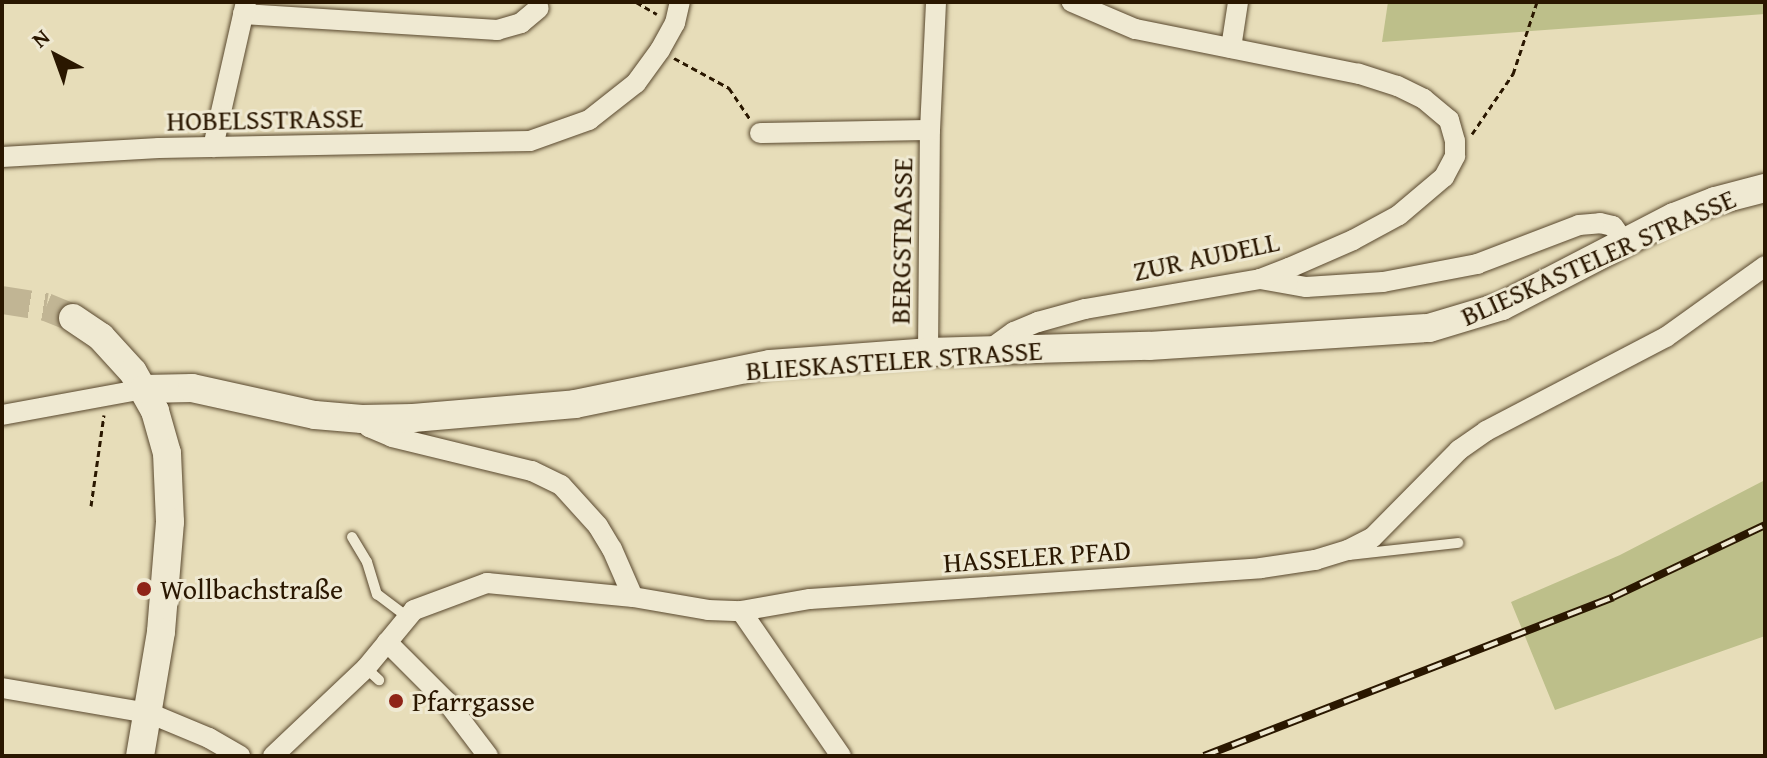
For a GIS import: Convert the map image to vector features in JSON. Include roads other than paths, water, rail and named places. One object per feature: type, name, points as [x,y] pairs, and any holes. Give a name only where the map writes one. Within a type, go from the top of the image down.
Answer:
[{"type":"main road","name":"BLIESKASTELER STRASSE","points":[[144,389],[192,388],[315,415],[362,419],[498,412],[575,404],[770,364],[928,352],[986,352],[1385,333],[1429,328],[1502,306],[1624,242],[1715,201],[1765,188]]},
{"type":"main road","points":[[73,318],[117,351],[144,389],[162,427],[170,497],[161,632],[140,756]]},
{"type":"street","name":"HOBELSSTRASSE","points":[[2,157],[213,147],[530,141],[570,129],[611,105],[636,83],[675,23],[680,2]]},
{"type":"street","name":"BERGSTRASSE","points":[[928,352],[930,130],[936,2]]},
{"type":"street","points":[[1072,2],[1135,29],[1231,48],[1238,2]]},
{"type":"street","points":[[213,147],[244,8],[497,30],[521,23],[539,8]]},
{"type":"street","name":"ZUR AUDELL","points":[[986,352],[1014,332],[1049,319],[1260,279],[1353,240],[1399,215],[1444,177],[1455,156],[1455,141],[1449,120],[1431,104],[1397,86],[1359,74],[1231,48]]},
{"type":"street","name":"BERGSTRASSE","points":[[760,133],[930,130]]},
{"type":"street","points":[[1260,279],[1306,287],[1383,282],[1477,264],[1579,225],[1600,223],[1613,226],[1624,242]]},
{"type":"street","name":"HASSELER PFAD","points":[[408,617],[426,604],[487,583],[633,597],[686,608],[741,611],[810,599],[1261,568],[1337,553],[1372,538],[1459,450],[1486,431],[1666,337],[1765,266]]},
{"type":"street","name":"BLIESKASTELER STRASSE","points":[[2,415],[144,389]]},
{"type":"street","points":[[362,419],[369,427],[392,437],[532,471],[561,485],[598,526],[633,597]]},
{"type":"street","points":[[741,611],[841,756]]},
{"type":"street","points":[[273,756],[372,674],[387,642],[408,617]]},
{"type":"street","points":[[387,642],[447,702],[488,756]]},
{"type":"street","points":[[2,688],[149,713],[209,738],[240,756]]},
{"type":"lane","points":[[352,537],[367,562],[377,594],[408,617]]},
{"type":"lane","name":"HASSELER PFAD","points":[[1337,553],[1358,556],[1458,543]]},
{"type":"tunnel","points":[[2,300],[46,307],[73,318]]},
{"type":"railway","points":[[1204,756],[1613,597],[1765,525]]},
{"type":"place","name":"Wollbachstraße","points":[[144,589]]},
{"type":"place","name":"Pfarrgasse","points":[[396,701]]}]
